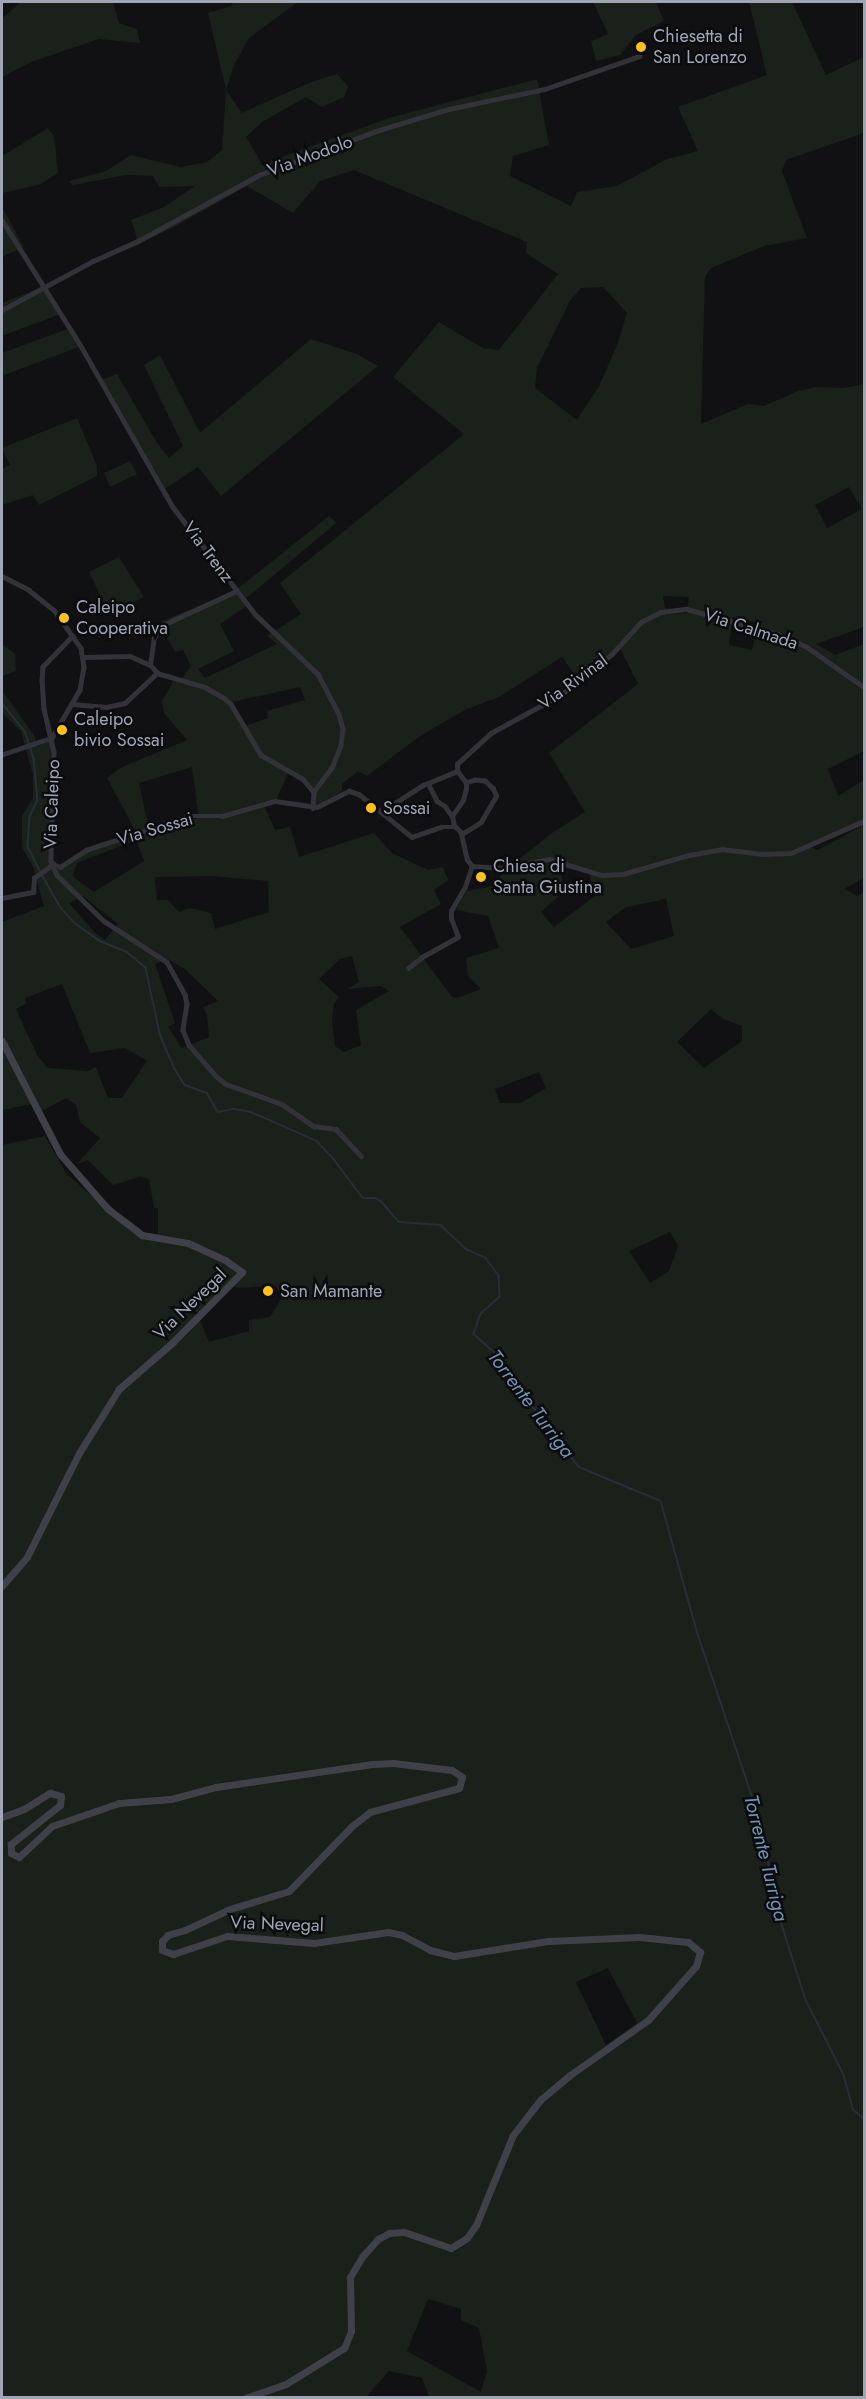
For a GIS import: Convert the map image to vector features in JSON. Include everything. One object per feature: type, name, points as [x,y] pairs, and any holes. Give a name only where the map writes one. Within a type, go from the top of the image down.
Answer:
[{"type":"main road","name":"Via Nevegal","points":[[2,1041],[60,1154],[108,1209],[142,1235],[188,1243],[225,1260],[242,1272],[173,1342],[119,1389],[79,1453],[34,1545],[20,1568],[2,1586]]},
{"type":"main road","name":"Via Nevegal","points":[[2,1817],[29,1807],[50,1793],[58,1793],[62,1798],[60,1805],[11,1844],[11,1853],[19,1857],[52,1826],[119,1803],[171,1799],[216,1787],[372,1764],[393,1763],[452,1770],[462,1777],[459,1788],[370,1812],[351,1827],[289,1891],[230,1909],[185,1930],[166,1936],[161,1944],[162,1950],[173,1954],[226,1936],[314,1942],[388,1932],[402,1935],[430,1950],[454,1956],[548,1941],[639,1937],[688,1942],[700,1952],[696,1966],[648,2020],[570,2074],[541,2099],[513,2136],[476,2225],[467,2238],[451,2248],[404,2232],[389,2233],[378,2239],[362,2257],[350,2277],[351,2331],[344,2348],[286,2384],[245,2397]]},
{"type":"street","name":"Via Modolo","points":[[2,310],[45,286],[138,241],[259,174],[376,131],[448,109],[551,87],[639,56]]},
{"type":"street","name":"Via Trenz","points":[[2,220],[45,286],[173,507],[236,591],[279,640],[318,674],[339,714],[343,735],[339,751],[328,774],[314,792]]},
{"type":"street","points":[[2,576],[46,601],[73,636],[84,657],[130,656],[150,665],[158,673],[205,687],[224,698],[231,704],[261,755],[303,779],[314,792],[313,808],[349,791],[359,794],[412,837],[454,826]]},
{"type":"street","points":[[150,665],[154,638],[161,626],[236,591]]},
{"type":"street","name":"Via Calmada","points":[[661,612],[687,609],[778,634],[807,647],[864,687]]},
{"type":"street","name":"Via Rivinal","points":[[457,771],[457,764],[476,745],[499,728],[553,701],[612,654],[641,622],[661,612]]},
{"type":"street","points":[[2,755],[52,738],[44,709],[43,667],[73,636]]},
{"type":"street","name":"Via Caleipo","points":[[2,898],[33,892],[36,876],[50,866],[52,738],[80,690],[84,657]]},
{"type":"street","points":[[73,704],[106,707],[125,703],[158,673]]},
{"type":"street","points":[[381,812],[428,783],[457,771],[466,783],[464,797],[452,816]]},
{"type":"street","points":[[462,834],[482,822],[496,796],[494,789],[485,781],[475,780],[466,783]]},
{"type":"street","points":[[428,783],[436,801],[445,806],[452,816],[454,826],[462,834],[467,859],[472,866],[492,868],[549,859],[589,873],[623,874],[689,855],[722,849],[778,855],[791,853],[864,821]]},
{"type":"street","name":"Via Sossai","points":[[50,866],[60,867],[86,849],[189,816],[222,816],[275,801],[313,808]]},
{"type":"street","points":[[50,866],[60,881],[78,894],[104,921],[167,962],[185,994],[187,1004],[183,1030],[189,1045],[216,1076],[226,1084],[282,1104],[314,1126],[336,1129],[361,1156]]},
{"type":"street","points":[[408,968],[422,957],[458,937],[451,919],[451,911],[465,887],[472,866]]},
{"type":"shaded area","points":[[21,2],[113,2],[119,23],[137,29],[140,43],[99,39],[31,62],[2,77],[2,14],[4,17]]},
{"type":"shaded area","points":[[233,2],[298,2],[249,38],[235,63],[226,90],[208,13],[231,6]]},
{"type":"shaded area","points":[[593,2],[656,2],[664,21],[636,35],[620,55],[596,61],[591,41],[608,34]]},
{"type":"shaded area","points":[[749,2],[792,2],[826,75],[864,57],[864,133],[786,160],[782,171],[807,238],[764,246],[711,268],[705,277],[701,424],[748,404],[764,406],[798,391],[816,387],[844,388],[864,384],[864,627],[816,644],[835,655],[864,644],[864,751],[828,769],[838,796],[864,780],[864,878],[844,889],[857,896],[864,892],[864,2397],[429,2397],[422,2378],[389,2371],[366,2397],[2,2397],[2,1145],[45,1136],[66,1173],[131,1231],[158,1234],[158,1208],[154,1208],[149,1179],[140,1177],[113,1185],[88,1160],[77,1164],[100,1138],[80,1122],[76,1105],[66,1098],[42,1111],[38,1103],[2,1110],[2,922],[44,906],[33,867],[22,847],[22,816],[33,798],[33,775],[21,731],[2,713],[2,690],[35,737],[37,746],[51,741],[50,857],[54,864],[62,868],[85,852],[137,834],[107,778],[120,768],[187,740],[164,713],[162,701],[174,680],[180,682],[191,666],[183,650],[175,652],[165,633],[162,633],[160,622],[236,590],[329,516],[336,523],[244,600],[247,606],[220,624],[234,651],[198,669],[205,678],[277,644],[267,636],[301,614],[280,583],[464,434],[393,377],[439,322],[483,348],[499,350],[558,274],[526,253],[527,242],[354,170],[320,181],[293,213],[247,186],[176,226],[140,243],[131,220],[164,207],[195,186],[159,187],[153,176],[126,175],[73,185],[69,181],[106,171],[131,155],[181,167],[207,162],[222,150],[226,90],[242,113],[311,82],[337,74],[348,86],[344,97],[322,107],[306,97],[262,122],[246,137],[262,164],[389,118],[537,79],[549,145],[513,156],[510,176],[571,206],[577,192],[617,186],[667,159],[698,151],[678,107],[767,75]],"holes":[[[603,287],[627,313],[616,348],[598,388],[577,420],[535,388],[537,368],[570,301],[581,288]],[[849,487],[862,509],[827,528],[815,505]],[[663,596],[689,597],[687,613],[666,615]],[[733,617],[758,623],[752,650],[729,645]],[[619,646],[638,684],[549,753],[585,812],[552,833],[504,871],[494,886],[467,891],[456,910],[488,916],[499,948],[466,958],[468,976],[481,989],[457,998],[452,997],[400,927],[441,904],[434,890],[448,880],[443,867],[428,870],[392,853],[374,833],[299,857],[290,827],[275,830],[264,805],[275,803],[288,773],[304,783],[316,795],[311,806],[323,802],[342,791],[342,784],[358,771],[367,776],[420,736],[467,709],[499,697],[562,657],[579,681]],[[300,687],[305,700],[267,711],[268,718],[245,726],[232,702]],[[192,767],[199,818],[149,829],[139,783]],[[862,826],[818,850],[806,845],[806,844]],[[136,840],[144,861],[94,892],[72,876],[77,863]],[[558,866],[589,873],[595,896],[554,927],[541,912],[566,890]],[[211,876],[268,881],[269,912],[215,929],[211,913],[190,908],[179,912],[168,900],[157,900],[155,877]],[[83,896],[118,924],[105,940],[95,933],[69,903]],[[666,899],[674,936],[631,949],[606,922],[626,907]],[[352,956],[359,982],[347,989],[381,986],[389,991],[356,1010],[361,1045],[344,1052],[335,1046],[332,1022],[334,1004],[339,997],[319,979],[340,959]],[[168,959],[186,970],[218,1001],[203,1007],[207,1016],[209,1037],[182,1048],[168,1027],[175,1023],[155,964]],[[62,984],[90,1053],[125,1048],[147,1061],[122,1098],[108,1098],[96,1067],[88,1071],[48,1068],[37,1055],[16,1009],[26,1004],[25,998]],[[711,1009],[723,1019],[742,1026],[742,1041],[704,1068],[677,1042]],[[539,1072],[546,1088],[521,1103],[500,1103],[495,1089]],[[670,1232],[678,1246],[669,1271],[650,1283],[629,1251]],[[232,1285],[237,1288],[275,1286],[283,1296],[270,1317],[249,1320],[249,1331],[209,1342],[199,1318]],[[608,1968],[637,2023],[606,2045],[576,1982]],[[428,2299],[461,2309],[461,2320],[479,2328],[487,2371],[481,2392],[407,2351]]]},
{"type":"shaded area","points":[[48,128],[54,136],[58,173],[39,185],[2,193],[2,156]]},
{"type":"shaded area","points":[[2,207],[24,247],[2,257]]},
{"type":"shaded area","points":[[45,286],[61,314],[2,336],[2,303]]},
{"type":"shaded area","points":[[70,328],[81,346],[2,376],[2,353]]},
{"type":"shaded area","points":[[311,339],[357,354],[378,366],[221,496],[198,467],[163,490],[101,380],[117,374],[157,443],[169,458],[183,446],[144,365],[160,355],[200,433]]},
{"type":"shaded area","points":[[77,418],[97,466],[97,476],[39,505],[33,495],[2,505],[2,469],[10,465],[2,448]]},
{"type":"shaded area","points":[[130,461],[137,474],[110,487],[104,473]]},
{"type":"shaded area","points":[[119,557],[144,597],[109,614],[89,572]]},
{"type":"shaded area","points":[[2,644],[15,654],[16,671],[2,676]]},
{"type":"waterway","name":"Torrente Turriga","points":[[2,703],[25,731],[34,758],[38,800],[30,817],[28,847],[40,871]]},
{"type":"waterway","name":"Torrente Turriga","points":[[42,875],[61,908],[76,924],[100,941],[127,952],[146,968],[160,1034],[175,1069],[185,1085],[207,1093],[218,1112],[234,1109],[251,1112],[317,1141],[363,1198],[376,1198],[399,1222],[441,1225],[466,1249],[486,1258],[499,1276],[500,1297],[481,1314],[474,1334],[501,1358],[524,1395],[579,1467],[661,1501],[698,1634],[760,1819],[779,1915],[806,2000],[844,2075],[853,2109],[864,2119]]},
{"type":"place","name":"Chiesetta di San Lorenzo","points":[[641,47]]},
{"type":"place","name":"Caleipo Cooperativa","points":[[64,618]]},
{"type":"place","name":"Caleipo bivio Sossai","points":[[62,730]]},
{"type":"place","name":"Sossai","points":[[371,808]]},
{"type":"place","name":"Chiesa di Santa Giustina","points":[[481,877]]},
{"type":"place","name":"San Mamante","points":[[268,1291]]}]
